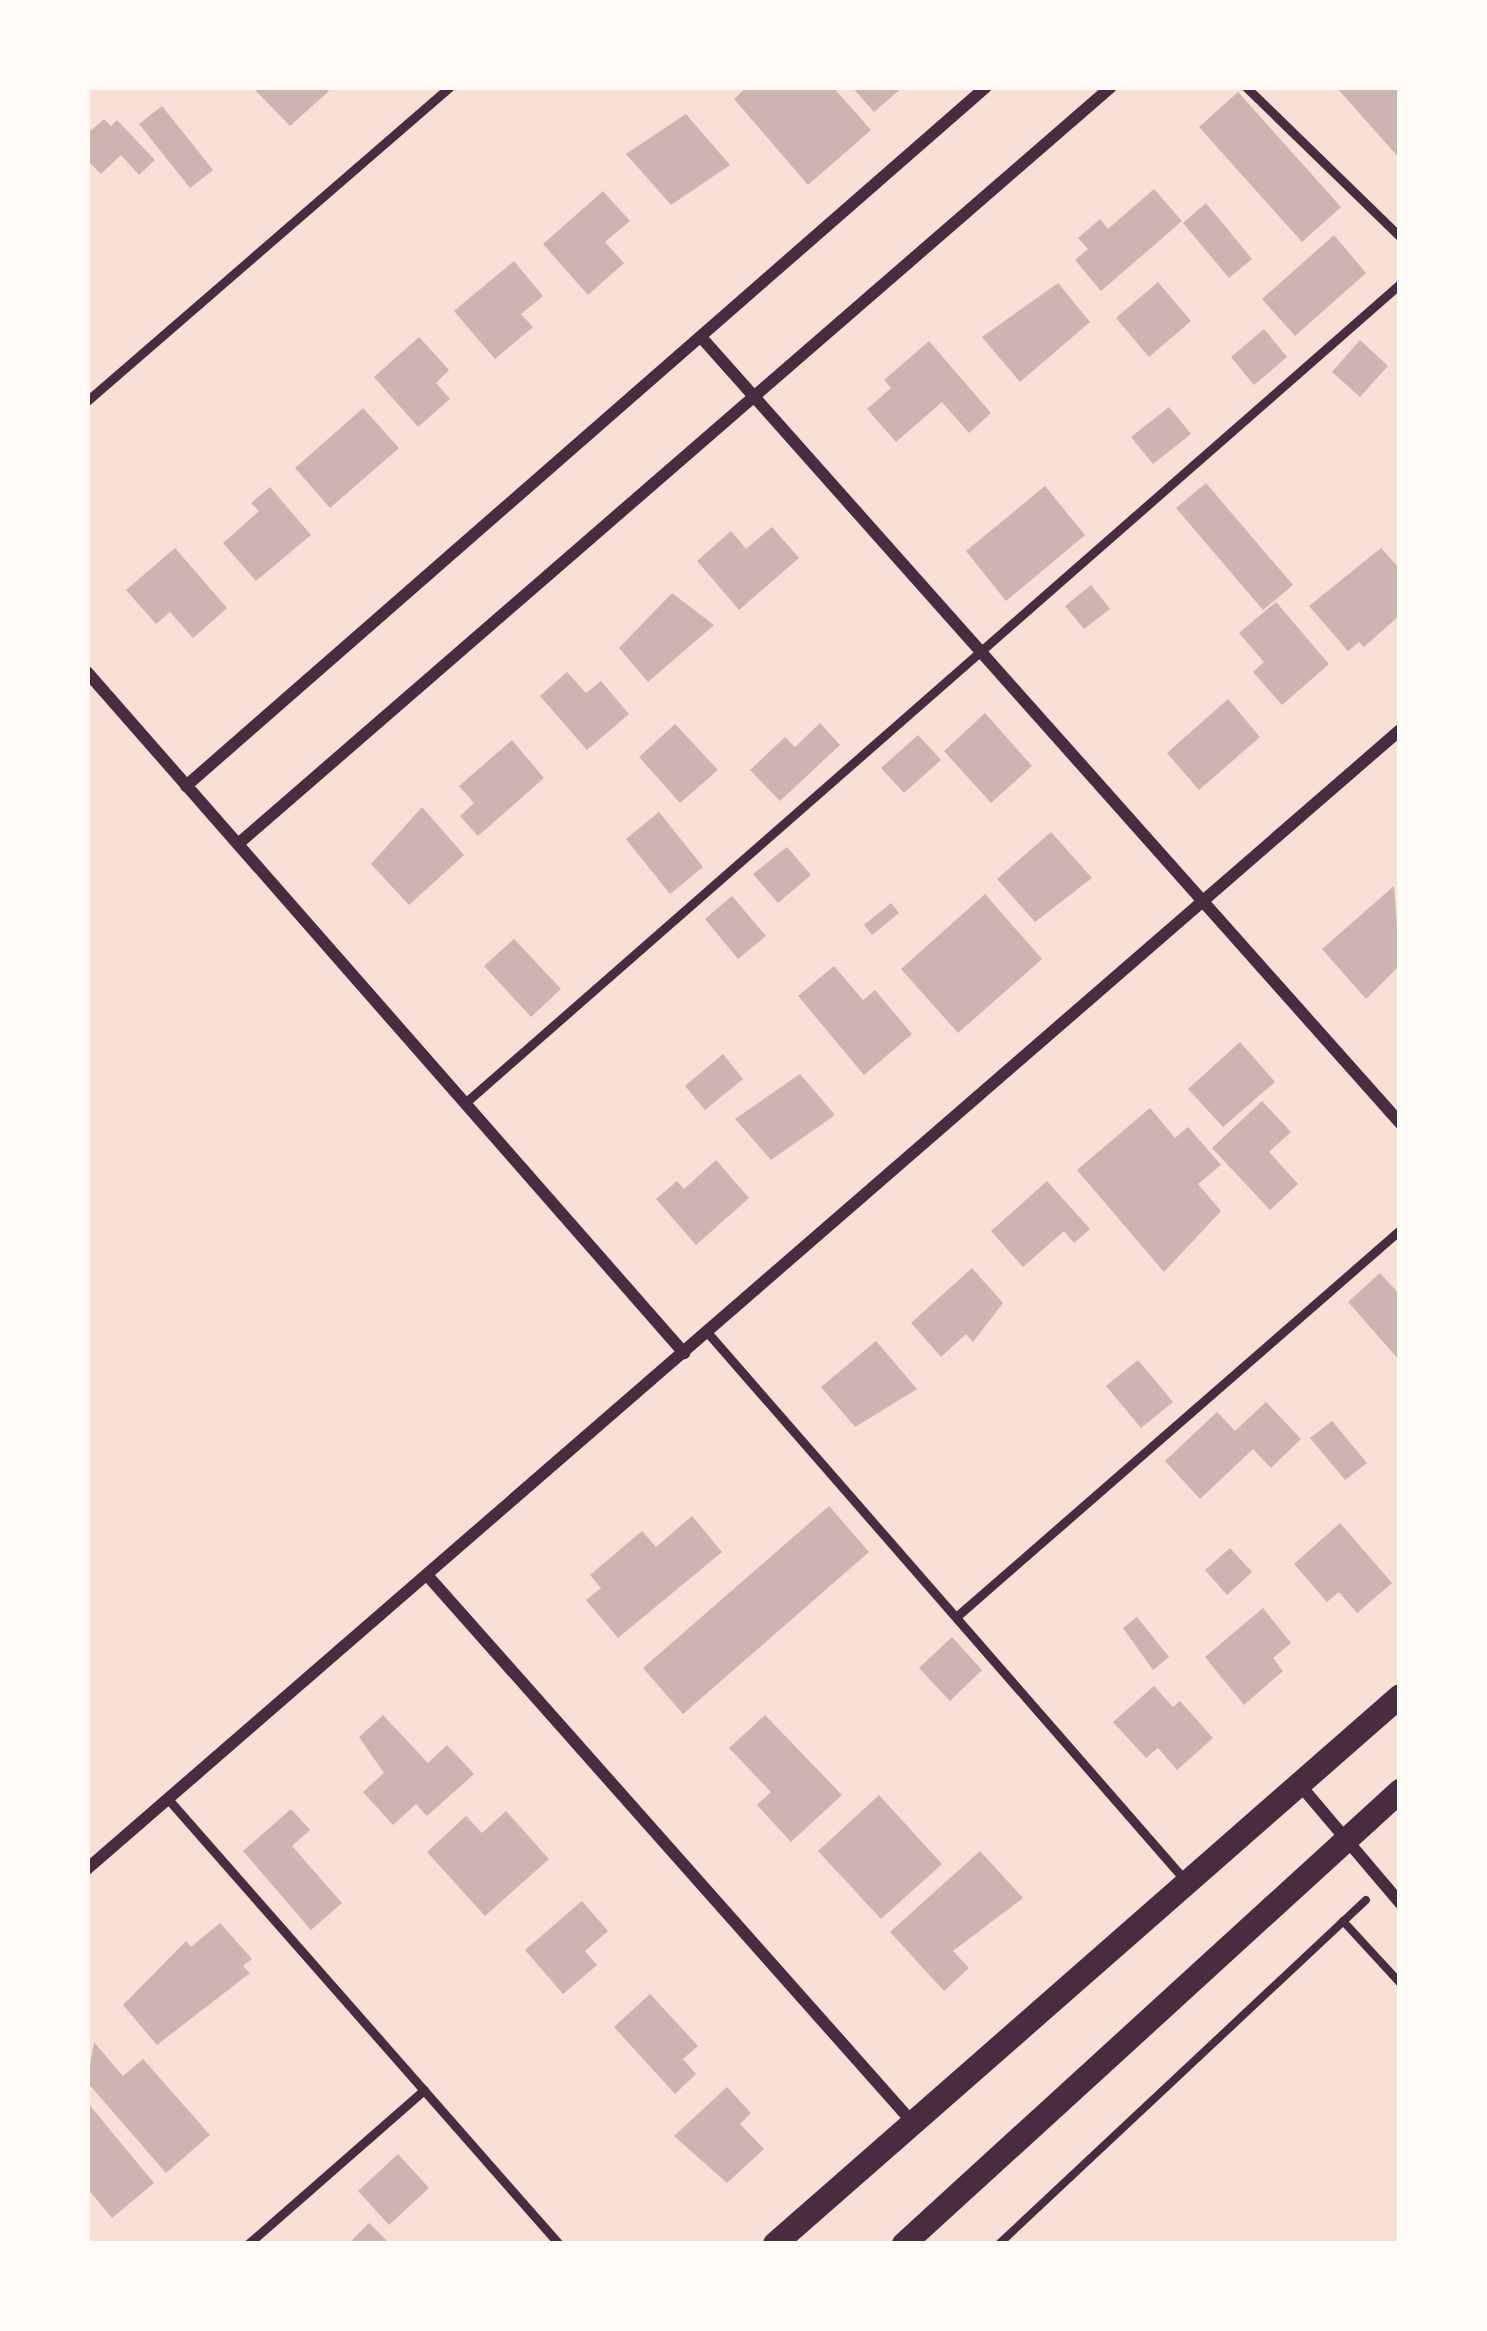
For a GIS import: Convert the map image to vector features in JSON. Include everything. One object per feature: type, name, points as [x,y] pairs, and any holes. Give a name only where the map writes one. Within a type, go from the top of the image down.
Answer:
[{"type":"main road","points":[[775,2244],[1400,1696]]},
{"type":"main road","points":[[904,2244],[1400,1791]]},
{"type":"street","points":[[186,786],[986,87]]},
{"type":"street","points":[[238,844],[1111,87]]},
{"type":"street","points":[[701,337],[1400,1123]]},
{"type":"street","points":[[87,672],[684,1353]]},
{"type":"street","points":[[87,1869],[1400,730]]},
{"type":"street","points":[[427,1575],[913,2123]]},
{"type":"street","points":[[1300,1785],[1400,1903]]},
{"type":"lane","points":[[87,401],[450,87]]},
{"type":"lane","points":[[1246,87],[1400,237]]},
{"type":"lane","points":[[465,1103],[1400,284]]},
{"type":"lane","points":[[956,1617],[1400,1230]]},
{"type":"lane","points":[[707,1332],[1188,1883]]},
{"type":"lane","points":[[168,1799],[559,2244]]},
{"type":"lane","points":[[248,2244],[424,2090]]},
{"type":"path","points":[[999,2244],[1384,1884]]},
{"type":"path","points":[[1343,1921],[1400,1983]]},
{"type":"building","points":[[252,87],[326,87],[329,91],[290,126]]},
{"type":"building","points":[[747,87],[833,87],[871,130],[808,185],[734,99]]},
{"type":"building","points":[[852,87],[903,87],[874,112]]},
{"type":"building","points":[[1336,87],[1400,87],[1400,159]]},
{"type":"building","points":[[1238,92],[1341,207],[1302,242],[1199,127]]},
{"type":"building","points":[[162,106],[213,170],[190,188],[139,124]]},
{"type":"building","points":[[686,114],[730,165],[671,205],[626,154]]},
{"type":"building","points":[[104,119],[111,126],[117,120],[155,160],[139,175],[121,155],[101,174],[87,160],[87,134]]},
{"type":"building","points":[[1154,189],[1182,221],[1101,291],[1075,260],[1088,249],[1078,238],[1100,219],[1108,229]]},
{"type":"building","points":[[603,191],[630,221],[605,242],[624,263],[588,295],[543,244]]},
{"type":"building","points":[[1206,203],[1252,259],[1229,278],[1183,223]]},
{"type":"building","points":[[1334,235],[1366,273],[1295,336],[1262,299]]},
{"type":"building","points":[[514,261],[543,296],[521,314],[533,327],[495,359],[454,311]]},
{"type":"building","points":[[1158,282],[1191,321],[1149,357],[1116,318]]},
{"type":"building","points":[[1058,283],[1090,322],[1020,382],[982,337]]},
{"type":"building","points":[[1264,329],[1287,357],[1254,385],[1231,357]]},
{"type":"building","points":[[419,337],[449,370],[436,383],[450,399],[418,427],[374,377]]},
{"type":"building","points":[[1360,340],[1388,366],[1360,397],[1332,372]]},
{"type":"building","points":[[929,341],[991,413],[969,433],[942,402],[896,442],[867,409],[891,388],[884,380]]},
{"type":"building","points":[[1169,407],[1191,434],[1153,464],[1131,437]]},
{"type":"building","points":[[363,408],[399,448],[330,508],[295,468]]},
{"type":"building","points":[[1206,483],[1293,585],[1263,610],[1176,508]]},
{"type":"building","points":[[1045,486],[1085,535],[1006,601],[966,551]]},
{"type":"building","points":[[270,487],[311,535],[256,581],[223,543],[259,511],[251,503]]},
{"type":"building","points":[[772,527],[799,558],[739,610],[697,561],[731,531],[746,549]]},
{"type":"building","points":[[175,548],[227,608],[193,638],[170,612],[156,624],[126,590]]},
{"type":"building","points":[[1381,548],[1400,569],[1400,615],[1364,647],[1359,642],[1348,651],[1309,606]]},
{"type":"building","points":[[1091,585],[1110,609],[1084,629],[1065,606]]},
{"type":"building","points":[[672,593],[714,625],[648,682],[619,648]]},
{"type":"building","points":[[1276,602],[1329,664],[1282,705],[1253,672],[1264,662],[1239,633]]},
{"type":"building","points":[[567,672],[586,693],[601,681],[629,714],[587,750],[540,696]]},
{"type":"building","points":[[1228,699],[1260,737],[1199,790],[1167,753]]},
{"type":"building","points":[[985,713],[1032,766],[991,803],[944,751]]},
{"type":"building","points":[[820,723],[840,745],[780,801],[750,770],[785,737],[795,747]]},
{"type":"building","points":[[675,724],[718,770],[680,803],[639,757]]},
{"type":"building","points":[[918,735],[941,760],[904,793],[881,768]]},
{"type":"building","points":[[512,740],[544,778],[478,836],[460,816],[474,803],[459,786]]},
{"type":"building","points":[[422,807],[464,855],[409,905],[371,864]]},
{"type":"building","points":[[659,812],[703,867],[670,894],[626,839]]},
{"type":"building","points":[[1051,832],[1092,878],[1035,922],[997,879]]},
{"type":"building","points":[[787,847],[811,875],[778,903],[753,874]]},
{"type":"building","points":[[1394,886],[1400,965],[1366,999],[1322,949]]},
{"type":"building","points":[[985,894],[1042,959],[958,1033],[901,969]]},
{"type":"building","points":[[732,896],[766,936],[738,959],[705,919]]},
{"type":"building","points":[[891,903],[899,913],[872,935],[864,925]]},
{"type":"building","points":[[514,939],[561,989],[531,1017],[484,966]]},
{"type":"building","points":[[834,966],[863,1000],[875,990],[912,1034],[864,1075],[798,996]]},
{"type":"building","points":[[1240,1042],[1275,1082],[1223,1127],[1188,1089]]},
{"type":"building","points":[[723,1054],[743,1079],[705,1110],[685,1086]]},
{"type":"building","points":[[800,1074],[835,1115],[771,1160],[735,1119]]},
{"type":"building","points":[[1262,1101],[1291,1132],[1269,1152],[1298,1184],[1270,1210],[1212,1148]]},
{"type":"building","points":[[1150,1108],[1175,1138],[1188,1127],[1221,1165],[1198,1184],[1221,1211],[1164,1272],[1077,1170]]},
{"type":"building","points":[[716,1160],[749,1198],[696,1245],[656,1199],[677,1181],[684,1189]]},
{"type":"building","points":[[1047,1181],[1090,1229],[1074,1243],[1064,1231],[1023,1267],[991,1231]]},
{"type":"building","points":[[972,1268],[1003,1303],[973,1342],[966,1334],[941,1357],[911,1323]]},
{"type":"building","points":[[1380,1273],[1400,1295],[1400,1361],[1348,1302]]},
{"type":"building","points":[[876,1341],[917,1389],[855,1427],[821,1387]]},
{"type":"building","points":[[1138,1360],[1173,1402],[1141,1428],[1106,1386]]},
{"type":"building","points":[[1266,1402],[1301,1439],[1271,1468],[1253,1449],[1200,1499],[1165,1461],[1217,1412],[1235,1431]]},
{"type":"building","points":[[1332,1421],[1367,1463],[1345,1480],[1310,1438]]},
{"type":"building","points":[[829,1506],[869,1552],[683,1714],[643,1668]]},
{"type":"building","points":[[692,1516],[722,1552],[618,1638],[586,1600],[601,1588],[590,1575],[642,1531],[656,1547]]},
{"type":"building","points":[[1340,1523],[1392,1583],[1357,1613],[1339,1592],[1327,1602],[1294,1564]]},
{"type":"building","points":[[1230,1548],[1252,1572],[1227,1595],[1205,1570]]},
{"type":"building","points":[[1263,1608],[1291,1643],[1273,1658],[1283,1671],[1244,1705],[1205,1657]]},
{"type":"building","points":[[1137,1617],[1169,1657],[1153,1670],[1123,1628]]},
{"type":"building","points":[[952,1637],[982,1670],[950,1701],[919,1668]]},
{"type":"building","points":[[1154,1686],[1173,1707],[1180,1701],[1213,1738],[1177,1770],[1158,1748],[1146,1758],[1113,1722]]},
{"type":"building","points":[[383,1715],[428,1763],[447,1745],[474,1774],[427,1816],[416,1804],[393,1825],[363,1792],[384,1773],[359,1737]]},
{"type":"building","points":[[765,1715],[842,1795],[791,1842],[757,1805],[771,1792],[729,1748]]},
{"type":"building","points":[[879,1795],[942,1864],[881,1919],[818,1851]]},
{"type":"building","points":[[291,1809],[310,1830],[292,1846],[342,1903],[311,1930],[243,1851]]},
{"type":"building","points":[[506,1811],[549,1859],[485,1916],[427,1852],[466,1816],[482,1833]]},
{"type":"building","points":[[980,1851],[1023,1898],[953,1951],[969,1968],[944,1991],[890,1932]]},
{"type":"building","points":[[582,1901],[608,1931],[585,1951],[597,1965],[563,1994],[525,1950]]},
{"type":"building","points":[[220,1923],[252,1959],[243,1966],[250,1973],[157,2045],[123,2005],[186,1941],[191,1947]]},
{"type":"building","points":[[650,1994],[698,2046],[683,2059],[696,2074],[675,2094],[614,2027]]},
{"type":"building","points":[[94,2042],[123,2076],[143,2059],[210,2135],[166,2173],[87,2082]]},
{"type":"building","points":[[727,2087],[751,2113],[740,2124],[764,2149],[727,2183],[674,2136]]},
{"type":"building","points":[[87,2102],[154,2183],[112,2218],[87,2188]]},
{"type":"building","points":[[398,2154],[429,2188],[389,2225],[358,2191]]},
{"type":"building","points":[[369,2223],[390,2244],[348,2244]]}]
